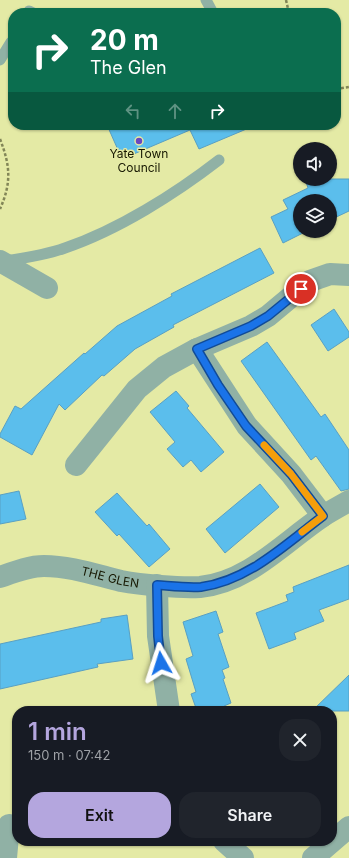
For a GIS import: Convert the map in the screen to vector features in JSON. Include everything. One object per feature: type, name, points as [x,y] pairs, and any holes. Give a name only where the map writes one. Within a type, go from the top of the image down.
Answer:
[{"type":"street","points":[[0,262],[47,288]]},
{"type":"street","points":[[76,464],[137,388],[164,367],[197,349],[262,319],[310,281],[330,274],[349,275]]},
{"type":"street","points":[[197,349],[218,385],[246,426],[291,474],[323,516]]},
{"type":"street","name":"THE GLEN","points":[[0,577],[18,570],[43,566],[72,569],[123,581],[157,585],[200,587],[228,580],[250,569],[266,559],[323,516],[349,501]]},
{"type":"street","points":[[157,585],[158,636],[168,706]]},
{"type":"street","points":[[6,858],[9,825]]},
{"type":"street","points":[[337,837],[349,827]]},
{"type":"street","points":[[230,846],[243,858]]},
{"type":"street","points":[[313,858],[327,846]]},
{"type":"lane","points":[[0,60],[8,47]]},
{"type":"lane","points":[[0,262],[49,253],[87,240],[187,185],[219,160]]},
{"type":"path","points":[[0,138],[8,161],[9,178],[0,209]]},
{"type":"building","name":"Yate Town Council","points":[[109,130],[190,130],[122,159]]},
{"type":"building","name":"Yate Town Council","points":[[190,130],[244,130],[199,149]]},
{"type":"building","points":[[337,179],[349,179],[349,211],[337,217],[337,194],[296,194],[308,188],[307,186],[337,186]]},
{"type":"building","points":[[293,195],[293,238],[283,243],[271,217],[288,209],[283,200]]},
{"type":"building","points":[[260,248],[274,273],[173,325],[174,327],[135,349],[104,376],[102,375],[65,410],[59,404],[32,455],[0,437],[0,434],[15,406],[21,409],[117,326],[172,296],[171,294]]},
{"type":"building","points":[[334,309],[349,332],[349,337],[328,351],[311,325]]},
{"type":"building","points":[[267,342],[321,417],[325,414],[349,450],[349,489],[341,491],[316,456],[311,460],[241,361]]},
{"type":"building","points":[[176,391],[189,406],[187,408],[224,452],[201,472],[191,460],[183,467],[167,449],[175,442],[150,412]]},
{"type":"building","points":[[260,484],[279,507],[225,553],[206,529]]},
{"type":"building","points":[[19,491],[26,519],[0,524],[0,495]]},
{"type":"building","points":[[117,493],[147,526],[149,524],[170,549],[149,567],[119,534],[117,536],[95,512]]},
{"type":"building","points":[[349,565],[349,599],[319,610],[324,621],[294,633],[296,639],[269,649],[256,613],[288,601],[286,595],[294,592],[293,587]]},
{"type":"building","points":[[216,611],[223,632],[218,634],[229,667],[222,670],[225,678],[223,679],[231,703],[224,706],[195,706],[191,694],[196,692],[186,659],[193,656],[183,622]]},
{"type":"building","points":[[127,615],[133,659],[97,664],[98,667],[0,689],[0,644],[101,622],[101,619]]},
{"type":"building","points":[[349,675],[349,711],[337,711],[337,706],[317,706]]},
{"type":"slow traffic","points":[[264,445],[291,474],[323,516],[302,532]]},
{"type":"place","name":"Yate Town Council","points":[[139,141]]},
{"type":"route","points":[[161,663],[158,636],[157,585],[200,587],[228,580],[266,559],[323,516],[291,474],[246,426],[218,385],[197,349],[251,326],[268,316],[301,289]]}]
